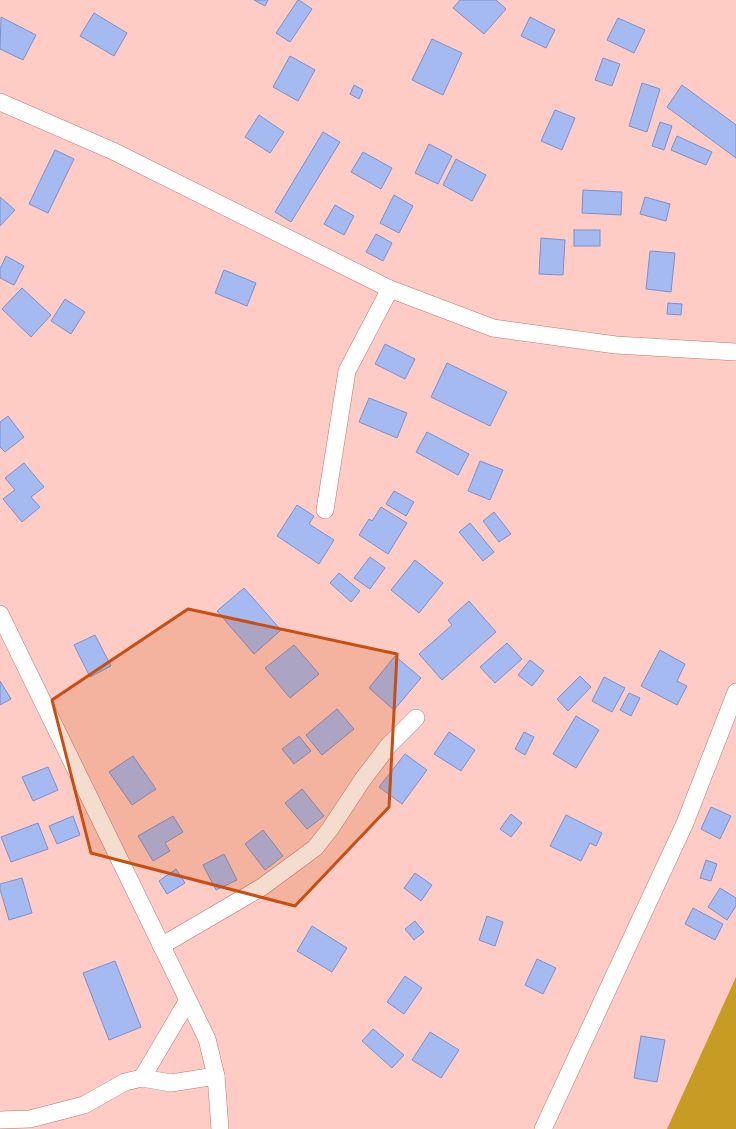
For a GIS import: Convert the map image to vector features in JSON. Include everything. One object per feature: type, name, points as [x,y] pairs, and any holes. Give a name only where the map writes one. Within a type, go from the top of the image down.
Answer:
[{"type":"street","points":[[0,102],[114,151],[390,289],[493,328],[616,345],[736,352]]},
{"type":"street","points":[[325,510],[347,371],[390,289]]},
{"type":"street","points":[[0,614],[207,1039],[216,1076],[220,1129]]},
{"type":"street","points":[[543,1129],[685,823],[736,692]]},
{"type":"street","points":[[161,946],[262,886],[315,848],[363,779],[389,745],[416,718]]},
{"type":"street","points":[[142,1078],[188,1000]]},
{"type":"street","points":[[0,1120],[30,1119],[84,1105],[125,1082],[142,1078],[171,1083],[216,1076]]},
{"type":"highlighted area","points":[[188,609],[397,654],[389,807],[295,906],[91,853],[52,700]]},
{"type":"shaded area","points":[[736,977],[736,1129],[667,1129]]},
{"type":"building","points":[[254,0],[268,0],[265,6]]},
{"type":"building","points":[[298,0],[312,9],[290,42],[276,33]]},
{"type":"building","points":[[460,0],[496,0],[506,9],[484,34],[453,8]]},
{"type":"building","points":[[94,13],[127,33],[114,56],[80,36]]},
{"type":"building","points":[[1,17],[36,35],[23,60],[0,49]]},
{"type":"building","points":[[530,17],[555,30],[546,48],[521,36]]},
{"type":"building","points":[[618,18],[645,30],[634,53],[607,40]]},
{"type":"building","points":[[432,39],[462,53],[443,95],[412,80]]},
{"type":"building","points":[[290,56],[315,70],[298,101],[273,87]]},
{"type":"building","points":[[603,58],[620,64],[612,86],[595,80]]},
{"type":"building","points":[[642,83],[660,89],[647,132],[629,126]]},
{"type":"building","points":[[354,85],[363,90],[359,99],[350,94]]},
{"type":"building","points":[[682,85],[736,125],[736,158],[667,107]]},
{"type":"building","points":[[555,110],[575,118],[562,150],[541,141]]},
{"type":"building","points":[[259,115],[284,132],[270,153],[245,137]]},
{"type":"building","points":[[660,122],[672,126],[664,150],[652,146]]},
{"type":"building","points":[[323,132],[340,142],[291,222],[275,212]]},
{"type":"building","points":[[677,136],[712,152],[706,165],[671,150]]},
{"type":"building","points":[[429,144],[452,156],[438,184],[415,173]]},
{"type":"building","points":[[55,150],[74,159],[48,213],[29,204]]},
{"type":"building","points":[[363,152],[392,168],[381,189],[351,172]]},
{"type":"building","points":[[456,159],[486,175],[472,201],[443,185]]},
{"type":"building","points":[[583,190],[622,192],[621,215],[582,213]]},
{"type":"building","points":[[394,195],[413,206],[399,233],[380,223]]},
{"type":"building","points":[[0,197],[15,210],[0,226]]},
{"type":"building","points":[[645,197],[670,204],[666,221],[640,214]]},
{"type":"building","points":[[335,205],[354,216],[344,235],[324,224]]},
{"type":"building","points":[[574,230],[600,230],[600,246],[574,246]]},
{"type":"building","points":[[376,234],[392,243],[383,261],[366,252]]},
{"type":"building","points":[[541,238],[565,240],[563,275],[539,274]]},
{"type":"building","points":[[650,251],[675,253],[671,292],[646,289]]},
{"type":"building","points":[[6,256],[24,266],[14,285],[0,278],[0,269]]},
{"type":"building","points":[[224,270],[256,283],[247,306],[215,293]]},
{"type":"building","points":[[22,288],[51,315],[31,337],[2,309]]},
{"type":"building","points":[[65,299],[85,312],[71,334],[51,321]]},
{"type":"building","points":[[668,303],[682,304],[681,315],[667,314]]},
{"type":"building","points":[[385,344],[415,359],[405,379],[375,364]]},
{"type":"building","points":[[447,363],[507,392],[490,426],[431,397]]},
{"type":"building","points":[[369,398],[407,413],[397,438],[359,422]]},
{"type":"building","points":[[8,416],[24,437],[5,452],[0,447],[0,422]]},
{"type":"building","points":[[427,432],[469,454],[458,475],[416,452]]},
{"type":"building","points":[[480,461],[503,470],[490,500],[468,491]]},
{"type":"building","points":[[24,463],[44,487],[31,497],[40,507],[22,522],[3,499],[15,490],[5,478]]},
{"type":"building","points":[[394,491],[414,502],[406,516],[386,504]]},
{"type":"building","points":[[297,505],[314,516],[309,524],[334,540],[319,564],[277,536]]},
{"type":"building","points":[[381,507],[407,523],[388,554],[359,535],[369,519],[372,521]]},
{"type":"building","points":[[494,512],[511,534],[499,542],[483,521]]},
{"type":"building","points":[[470,523],[494,552],[483,561],[459,532]]},
{"type":"building","points":[[370,557],[385,568],[370,589],[354,578]]},
{"type":"building","points":[[415,560],[443,583],[419,613],[391,590]]},
{"type":"building","points":[[339,573],[360,591],[351,602],[330,583]]},
{"type":"building","points":[[244,588],[281,630],[254,654],[217,611]]},
{"type":"building","points":[[469,601],[496,632],[442,680],[419,654],[452,625],[448,620]]},
{"type":"building","points":[[95,635],[111,666],[90,677],[74,645]]},
{"type":"building","points":[[507,643],[522,659],[495,683],[480,667]]},
{"type":"building","points":[[294,645],[319,674],[290,698],[265,668]]},
{"type":"building","points":[[660,650],[685,664],[677,681],[687,686],[677,705],[641,686]]},
{"type":"building","points":[[395,656],[421,678],[394,710],[369,688]]},
{"type":"building","points":[[530,660],[544,671],[532,686],[518,675]]},
{"type":"building","points":[[580,676],[591,687],[568,711],[557,699]]},
{"type":"building","points":[[604,677],[625,688],[612,712],[592,701]]},
{"type":"building","points":[[0,681],[11,699],[0,705]]},
{"type":"building","points":[[629,693],[640,698],[631,716],[620,710]]},
{"type":"building","points":[[337,709],[354,729],[322,755],[306,735]]},
{"type":"building","points":[[576,716],[599,730],[576,768],[553,754]]},
{"type":"building","points":[[449,732],[475,750],[461,771],[434,754]]},
{"type":"building","points":[[524,732],[534,737],[525,755],[515,749]]},
{"type":"building","points":[[299,736],[311,751],[294,764],[282,749]]},
{"type":"building","points":[[405,754],[427,770],[402,804],[379,787]]},
{"type":"building","points":[[133,756],[156,789],[132,805],[109,772]]},
{"type":"building","points":[[48,767],[58,790],[33,801],[22,777]]},
{"type":"building","points":[[302,789],[324,816],[307,829],[285,803]]},
{"type":"building","points":[[711,807],[731,816],[720,839],[701,829]]},
{"type":"building","points":[[511,814],[522,823],[511,837],[500,829]]},
{"type":"building","points":[[566,815],[602,833],[596,846],[590,843],[581,861],[550,846]]},
{"type":"building","points":[[73,816],[80,835],[57,844],[49,826]]},
{"type":"building","points":[[173,816],[183,832],[165,843],[170,851],[153,861],[138,836]]},
{"type":"building","points":[[38,823],[48,849],[11,862],[1,837]]},
{"type":"building","points":[[263,830],[283,856],[265,870],[245,844]]},
{"type":"building","points":[[224,854],[237,880],[216,890],[203,865]]},
{"type":"building","points":[[706,860],[717,864],[711,881],[700,878]]},
{"type":"building","points":[[176,869],[185,883],[167,894],[159,881]]},
{"type":"building","points":[[415,873],[432,885],[421,901],[404,888]]},
{"type":"building","points":[[22,878],[32,913],[9,920],[0,889],[0,884]]},
{"type":"building","points":[[720,888],[736,898],[736,906],[727,920],[708,907]]},
{"type":"building","points":[[693,908],[723,924],[715,940],[685,924]]},
{"type":"building","points":[[487,916],[503,922],[495,946],[479,940]]},
{"type":"building","points":[[415,921],[424,932],[414,940],[405,929]]},
{"type":"building","points":[[312,926],[347,948],[332,972],[297,951]]},
{"type":"building","points":[[537,959],[556,968],[543,994],[525,985]]},
{"type":"building","points":[[115,961],[141,1027],[109,1040],[83,973]]},
{"type":"building","points":[[405,976],[422,988],[404,1014],[387,1002]]},
{"type":"building","points":[[373,1029],[404,1055],[392,1068],[362,1041]]},
{"type":"building","points":[[430,1032],[459,1050],[441,1078],[412,1060]]},
{"type":"building","points":[[641,1036],[665,1040],[657,1082],[634,1078]]}]
